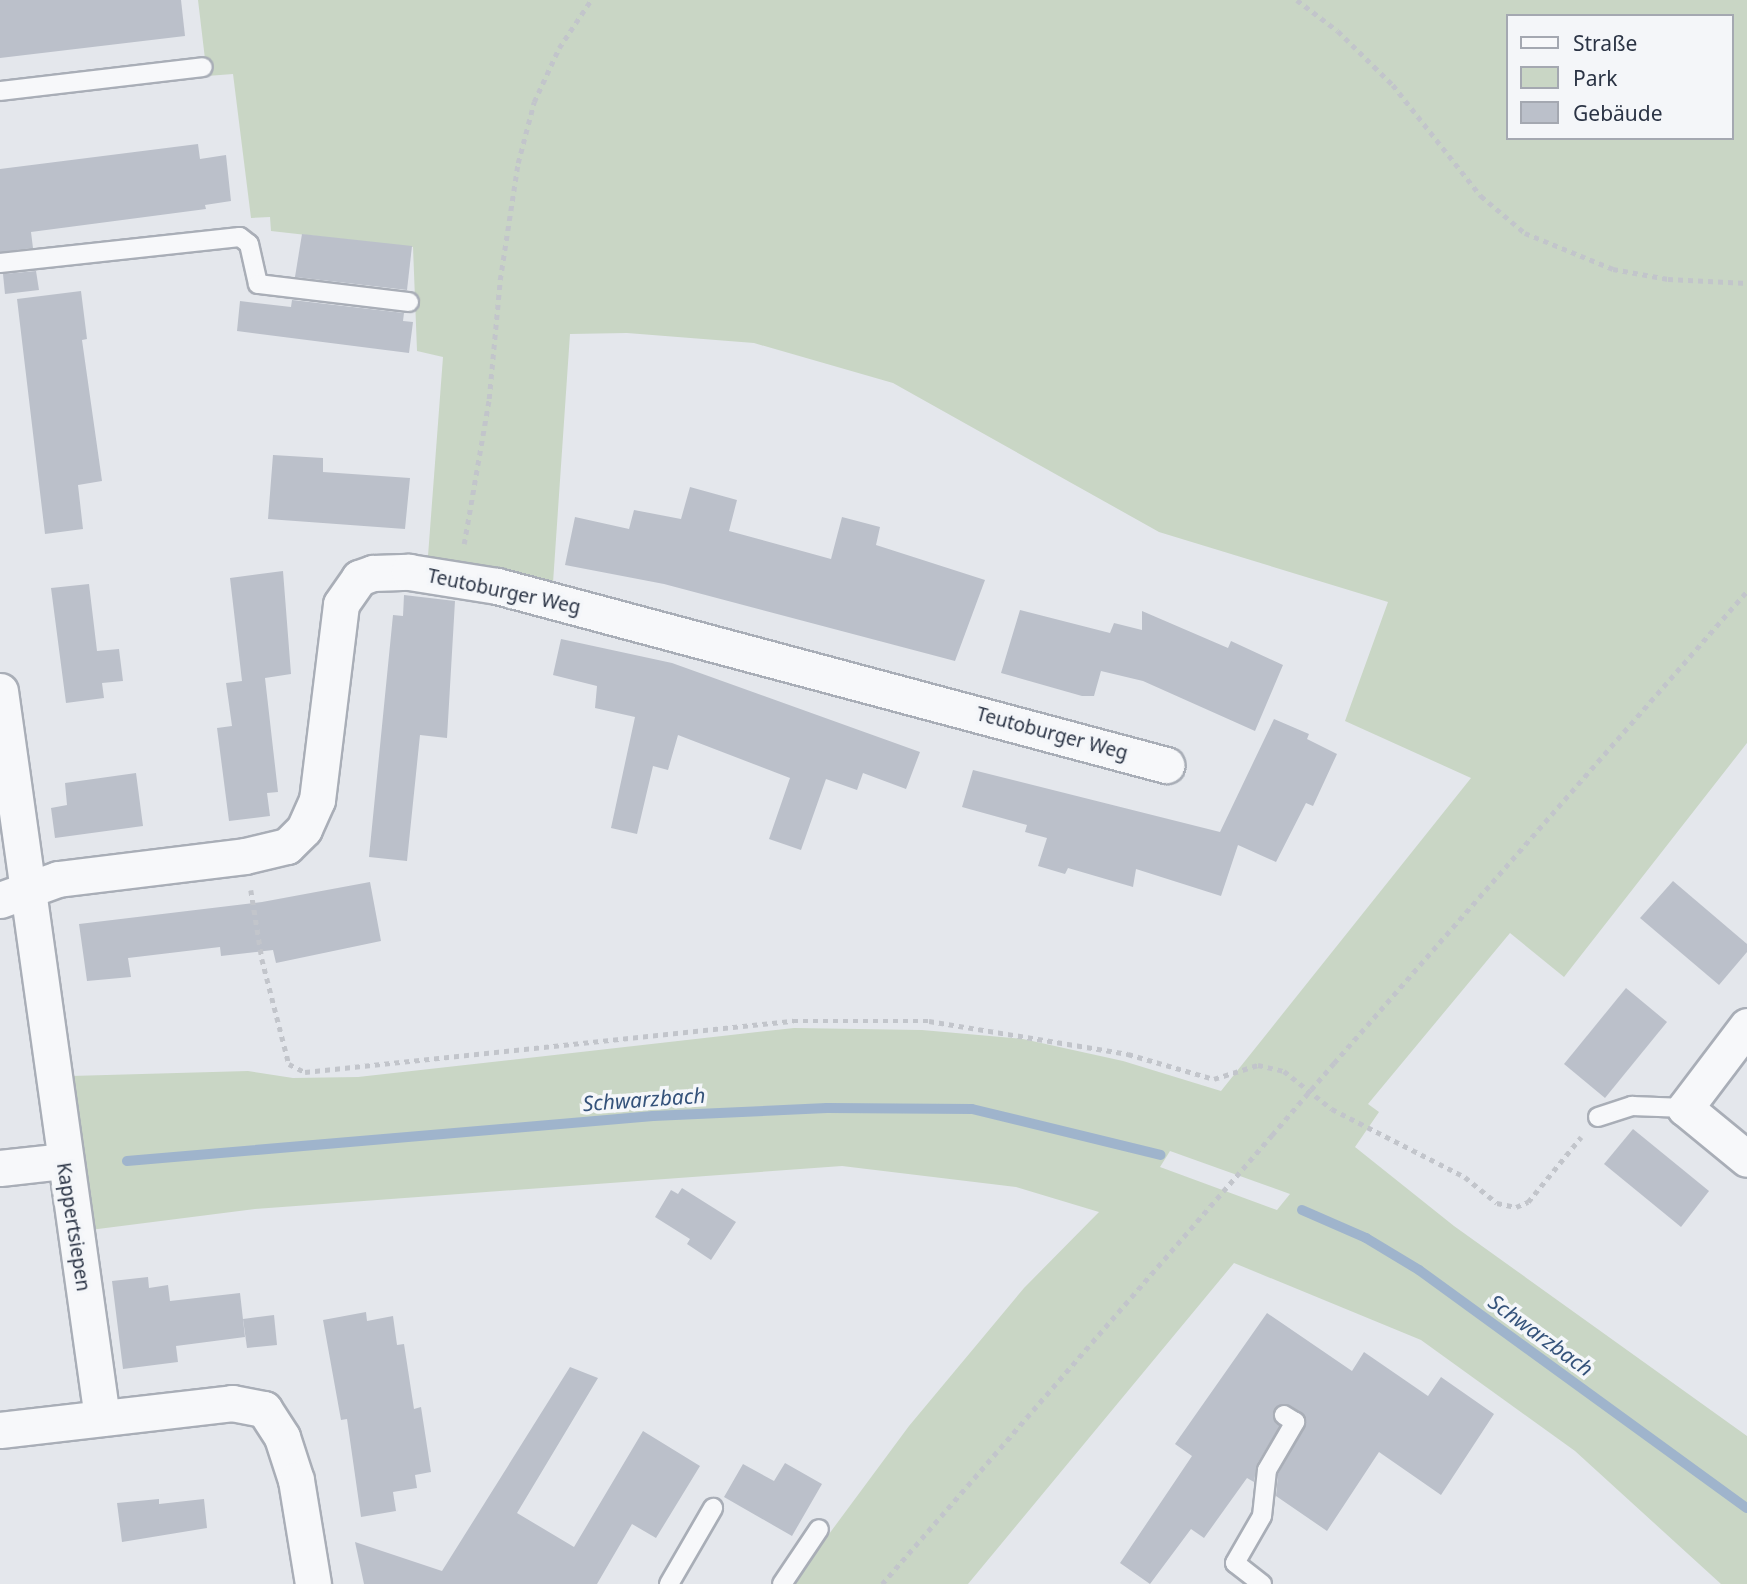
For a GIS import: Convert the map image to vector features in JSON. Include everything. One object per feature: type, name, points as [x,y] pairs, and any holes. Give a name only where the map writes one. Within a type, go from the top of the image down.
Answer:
[{"type":"street","name":"Teutoburger Weg","points":[[13,896],[58,878],[245,856],[287,846],[304,829],[317,800],[341,604],[359,578],[386,572],[458,580],[552,600],[1166,765]]},
{"type":"street","name":"Kappertsiepen","points":[[0,691],[13,896],[63,1161],[102,1418]]},
{"type":"street","points":[[1747,1026],[1685,1108],[1747,1159]]},
{"type":"street","points":[[0,1168],[63,1161]]},
{"type":"street","points":[[0,1430],[232,1403],[264,1409],[282,1437],[296,1480],[313,1584]]},
{"type":"lane","points":[[0,91],[203,67]]},
{"type":"lane","points":[[0,263],[240,237],[249,244],[258,284],[409,302]]},
{"type":"lane","points":[[1598,1117],[1632,1106],[1685,1108]]},
{"type":"lane","points":[[1262,1584],[1235,1563],[1262,1516],[1267,1470],[1295,1422],[1284,1415]]},
{"type":"lane","points":[[669,1584],[713,1508]]},
{"type":"lane","points":[[782,1584],[820,1529]]},
{"type":"path","points":[[458,580],[489,399],[500,280],[518,163],[534,102],[559,48],[591,0]]},
{"type":"path","points":[[1297,0],[1338,31],[1393,85],[1481,196],[1525,233],[1613,269],[1668,279],[1747,283]]},
{"type":"path","points":[[882,1584],[1747,591]]},
{"type":"path","points":[[245,856],[262,959],[289,1064],[305,1072],[793,1021],[929,1021],[1128,1054],[1214,1079],[1258,1065],[1284,1071],[1332,1109],[1465,1177],[1497,1203],[1516,1207],[1528,1202],[1598,1117]]},
{"type":"green space","points":[[198,0],[1747,0],[1747,743],[1564,977],[1510,933],[1368,1104],[1379,1112],[1355,1147],[1454,1226],[1747,1436],[1747,1584],[1721,1584],[1575,1451],[1421,1340],[1234,1263],[968,1584],[792,1584],[909,1426],[1024,1288],[1099,1212],[1016,1187],[842,1166],[255,1209],[90,1230],[71,1076],[248,1071],[293,1078],[358,1077],[794,1028],[922,1030],[1023,1039],[1123,1061],[1221,1091],[1471,778],[1345,721],[1388,602],[1159,532],[893,383],[754,343],[627,333],[570,334],[553,583],[428,556],[443,357],[417,351],[413,247],[271,231],[270,217],[251,218],[233,74],[207,76]],"holes":[[[1170,1151],[1290,1194],[1277,1210],[1160,1167]]]},
{"type":"building","points":[[0,0],[181,0],[185,36],[0,58]]},
{"type":"building","points":[[198,144],[200,159],[226,155],[231,201],[205,205],[206,209],[31,232],[33,248],[0,252],[0,169]]},
{"type":"building","points":[[302,234],[412,246],[407,290],[295,277]]},
{"type":"building","points":[[36,271],[39,290],[5,294],[3,274]]},
{"type":"building","points":[[81,291],[87,339],[82,340],[102,481],[78,485],[83,529],[45,534],[17,299]]},
{"type":"building","points":[[292,300],[404,313],[403,321],[413,322],[409,353],[237,331],[240,301],[291,307]]},
{"type":"building","points":[[273,455],[323,458],[323,472],[410,478],[405,529],[268,519]]},
{"type":"building","points":[[690,487],[737,500],[729,531],[831,559],[842,517],[880,527],[876,545],[985,580],[955,661],[664,584],[565,565],[575,517],[629,529],[634,510],[681,519]]},
{"type":"building","points":[[283,571],[291,674],[265,678],[278,792],[267,793],[270,816],[229,821],[217,728],[232,726],[226,683],[242,681],[230,578]]},
{"type":"building","points":[[89,584],[97,651],[119,649],[123,681],[102,683],[104,698],[66,703],[51,588]]},
{"type":"building","points":[[404,595],[455,601],[447,738],[420,735],[407,861],[369,857],[393,615],[403,616]]},
{"type":"building","points":[[1020,610],[1110,633],[1114,623],[1142,630],[1142,611],[1228,648],[1231,641],[1283,665],[1255,731],[1143,681],[1101,671],[1094,696],[1082,696],[1001,673]]},
{"type":"building","points":[[561,639],[672,663],[920,752],[906,789],[863,773],[857,790],[826,779],[801,850],[769,839],[790,778],[678,735],[668,770],[653,766],[637,834],[611,828],[635,717],[595,708],[597,686],[553,675]]},
{"type":"building","points":[[1274,719],[1309,734],[1307,739],[1337,754],[1313,806],[1306,803],[1276,862],[1238,845],[1221,896],[1136,869],[1133,887],[1068,868],[1065,874],[1038,866],[1047,838],[1025,832],[1027,825],[962,807],[973,770],[1220,832]]},
{"type":"building","points":[[136,773],[143,826],[55,838],[51,808],[67,805],[65,783]]},
{"type":"building","points":[[1673,881],[1747,944],[1747,952],[1719,985],[1640,918]]},
{"type":"building","points":[[370,882],[381,941],[276,963],[273,950],[221,956],[220,947],[128,958],[131,977],[87,981],[79,924],[262,902]]},
{"type":"building","points":[[1626,988],[1667,1022],[1605,1098],[1564,1064]]},
{"type":"building","points":[[1633,1129],[1709,1191],[1681,1227],[1604,1164]]},
{"type":"building","points":[[682,1188],[736,1222],[711,1260],[687,1244],[690,1239],[655,1217],[671,1190],[678,1194]]},
{"type":"building","points":[[148,1277],[149,1288],[168,1285],[170,1301],[240,1293],[245,1337],[176,1346],[178,1362],[123,1369],[112,1281]]},
{"type":"building","points":[[366,1312],[367,1321],[393,1316],[397,1345],[404,1344],[414,1409],[421,1407],[431,1472],[415,1475],[417,1488],[393,1492],[396,1511],[361,1517],[347,1419],[341,1420],[323,1320]]},
{"type":"building","points":[[1267,1313],[1352,1371],[1364,1352],[1428,1396],[1441,1377],[1494,1414],[1441,1495],[1379,1452],[1327,1531],[1276,1496],[1278,1474],[1306,1423],[1301,1412],[1279,1405],[1273,1415],[1280,1426],[1257,1464],[1254,1482],[1247,1478],[1204,1538],[1191,1529],[1150,1584],[1120,1563],[1192,1456],[1175,1444]]},
{"type":"building","points":[[274,1315],[277,1345],[247,1348],[243,1319]]},
{"type":"building","points":[[570,1367],[598,1378],[517,1513],[574,1547],[643,1431],[700,1466],[656,1538],[632,1524],[597,1584],[364,1584],[355,1542],[442,1571]]},
{"type":"building","points":[[785,1463],[822,1484],[792,1536],[724,1497],[743,1464],[774,1481]]},
{"type":"building","points":[[159,1499],[159,1504],[204,1499],[207,1528],[122,1542],[117,1503]]},
{"type":"waterway","name":"Schwarzbach","points":[[127,1161],[653,1116],[827,1108],[972,1109],[1160,1155]]},
{"type":"waterway","name":"Schwarzbach","points":[[1302,1210],[1366,1238],[1419,1270],[1747,1508]]}]
